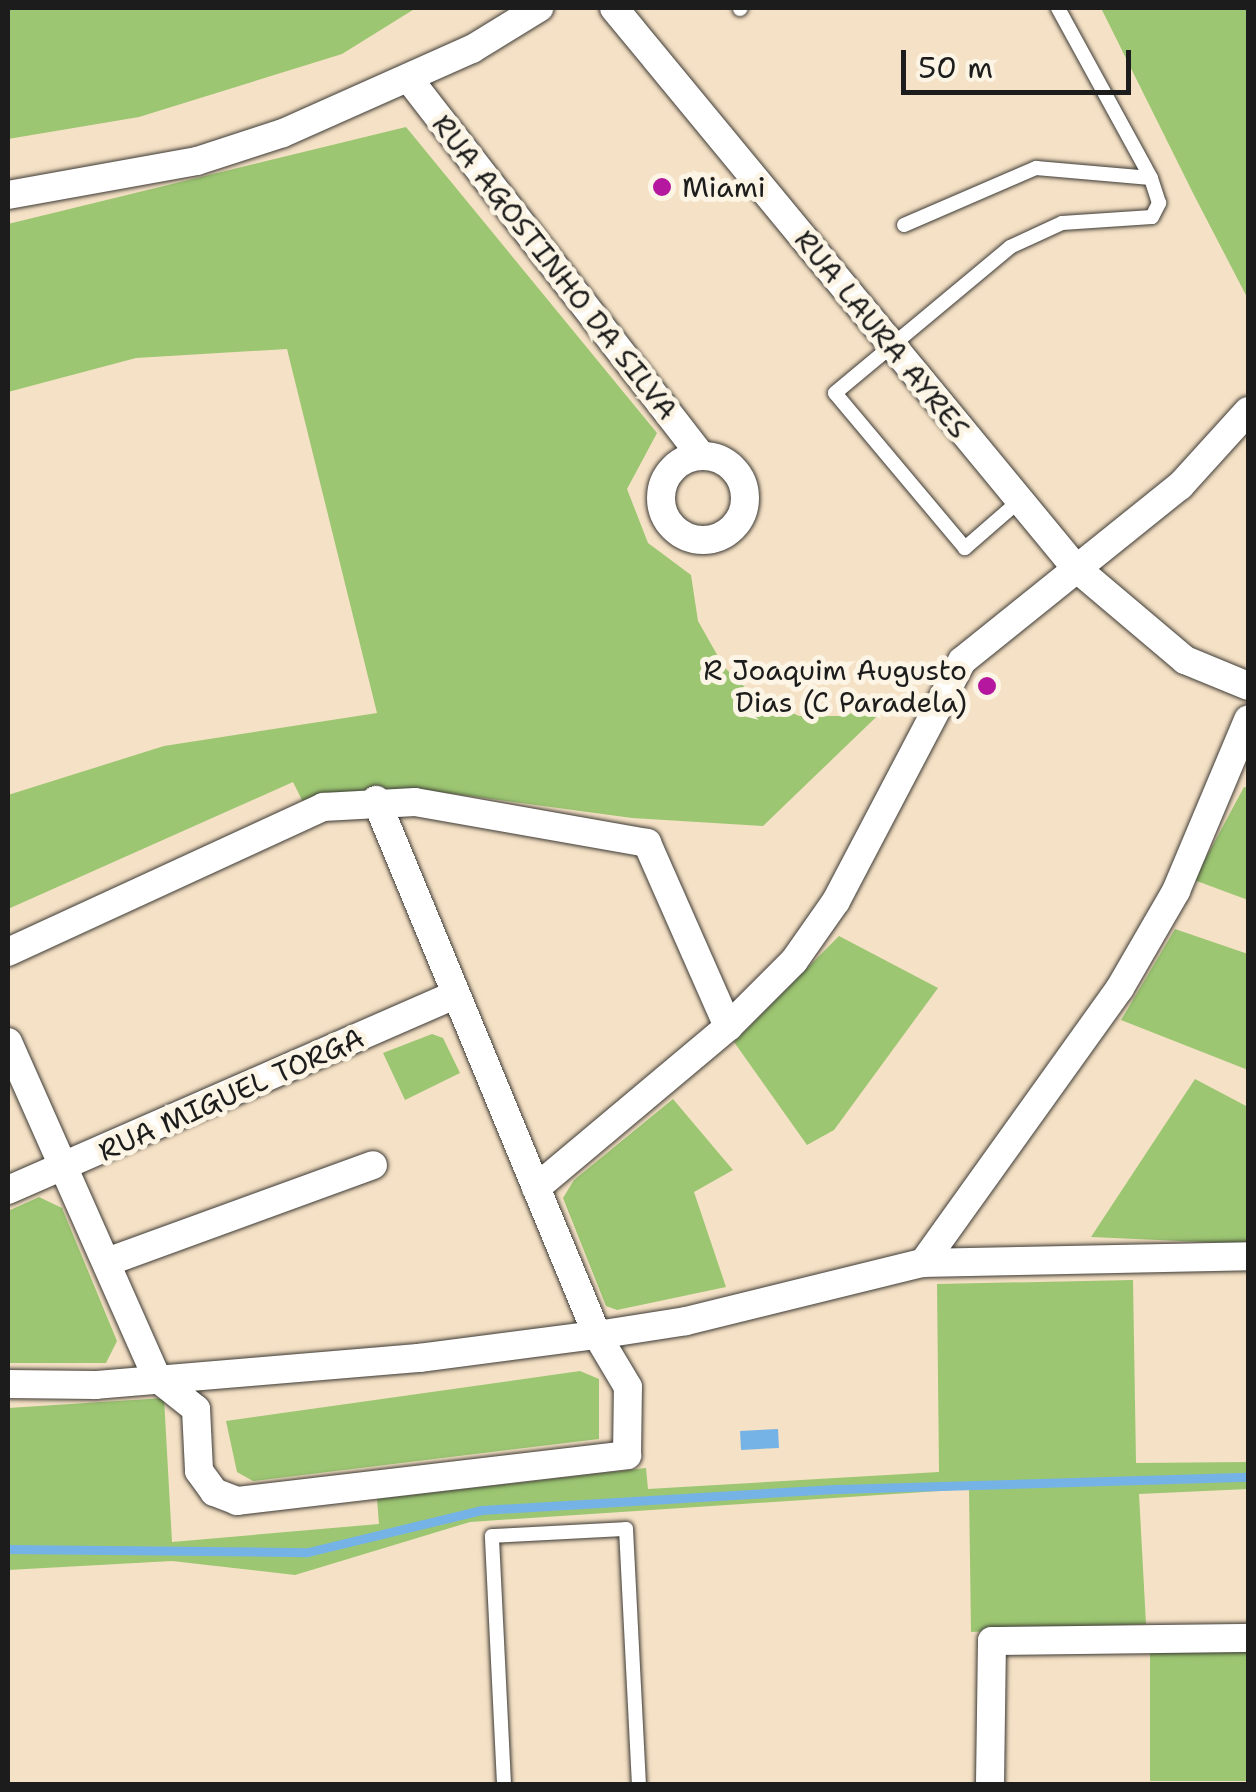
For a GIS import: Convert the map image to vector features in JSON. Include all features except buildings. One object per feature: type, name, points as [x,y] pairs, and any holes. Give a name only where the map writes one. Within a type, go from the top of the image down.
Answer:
[{"type":"street","points":[[8,196],[197,161],[409,80],[539,8]]},
{"type":"street","name":"RUA LAURA AYRES","points":[[614,8],[1076,567],[1185,660],[1248,686]]},
{"type":"street","name":"RUA AGOSTINHO DA SILVA","points":[[409,80],[701,456]]},
{"type":"street","points":[[536,1188],[728,1027],[794,961],[836,901],[962,662],[1180,486],[1248,411]]},
{"type":"street","points":[[923,1264],[1120,988],[1176,892],[1248,720]]},
{"type":"street","points":[[8,952],[324,807],[376,800],[647,842],[728,1027]]},
{"type":"street","points":[[8,1042],[157,1378],[196,1409],[200,1471],[214,1492],[237,1501],[627,1455],[628,1387],[597,1334],[453,996],[376,800]]},
{"type":"street","name":"RUA MIGUEL TORGA","points":[[8,1190],[453,996]]},
{"type":"street","points":[[106,1262],[373,1165]]},
{"type":"street","points":[[8,1384],[157,1378],[419,1358],[686,1321],[923,1264],[1248,1256]]},
{"type":"street","points":[[990,1784],[992,1640],[1248,1638]]},
{"type":"lane","points":[[1020,501],[964,548],[836,393],[892,344],[1036,233],[1062,223],[1152,217],[1159,204],[1151,178],[1058,8]]},
{"type":"lane","points":[[904,225],[1036,168],[1151,178]]},
{"type":"lane","points":[[504,1784],[492,1536],[626,1529],[639,1784]]},
{"type":"green space","points":[[8,8],[416,8],[342,54],[139,117],[8,139]]},
{"type":"green space","points":[[1101,8],[1248,8],[1248,299],[1195,197]]},
{"type":"green space","points":[[406,127],[657,433],[627,489],[648,543],[691,575],[698,621],[724,667],[753,695],[799,716],[844,716],[897,697],[763,826],[632,818],[426,790],[303,802],[293,782],[8,909],[8,795],[164,746],[377,713],[287,349],[136,358],[8,392],[8,224]]},
{"type":"green space","points":[[1244,787],[1248,788],[1248,900],[1194,880]]},
{"type":"green space","points":[[1175,929],[1248,954],[1248,1070],[1121,1020]]},
{"type":"green space","points":[[839,936],[938,988],[834,1130],[807,1145],[734,1042]]},
{"type":"green space","points":[[432,1034],[443,1038],[460,1073],[405,1100],[383,1053]]},
{"type":"green space","points":[[1195,1079],[1248,1107],[1248,1244],[1091,1237]]},
{"type":"green space","points":[[673,1099],[733,1170],[694,1192],[726,1287],[617,1310],[606,1306],[563,1198],[574,1180]]},
{"type":"green space","points":[[39,1197],[62,1208],[117,1341],[106,1363],[8,1363],[8,1211]]},
{"type":"green space","points":[[1133,1280],[1136,1463],[1248,1462],[1248,1489],[1139,1494],[1146,1624],[971,1632],[969,1489],[470,1522],[295,1575],[172,1561],[8,1570],[8,1408],[164,1398],[172,1542],[379,1524],[377,1499],[646,1468],[648,1489],[939,1472],[937,1284]]},
{"type":"green space","points":[[580,1371],[599,1379],[599,1439],[253,1481],[237,1472],[226,1421]]},
{"type":"green space","points":[[1150,1651],[1248,1651],[1248,1781],[1150,1781]]},
{"type":"water","points":[[778,1429],[779,1448],[741,1450],[740,1431]]},
{"type":"waterway","points":[[8,1549],[308,1552],[481,1510],[839,1489],[1248,1477]]},
{"type":"place","name":"Miami","points":[[662,187]]},
{"type":"place","name":"R Joaquim Augusto Dias (C Paradela)","points":[[987,686]]}]
